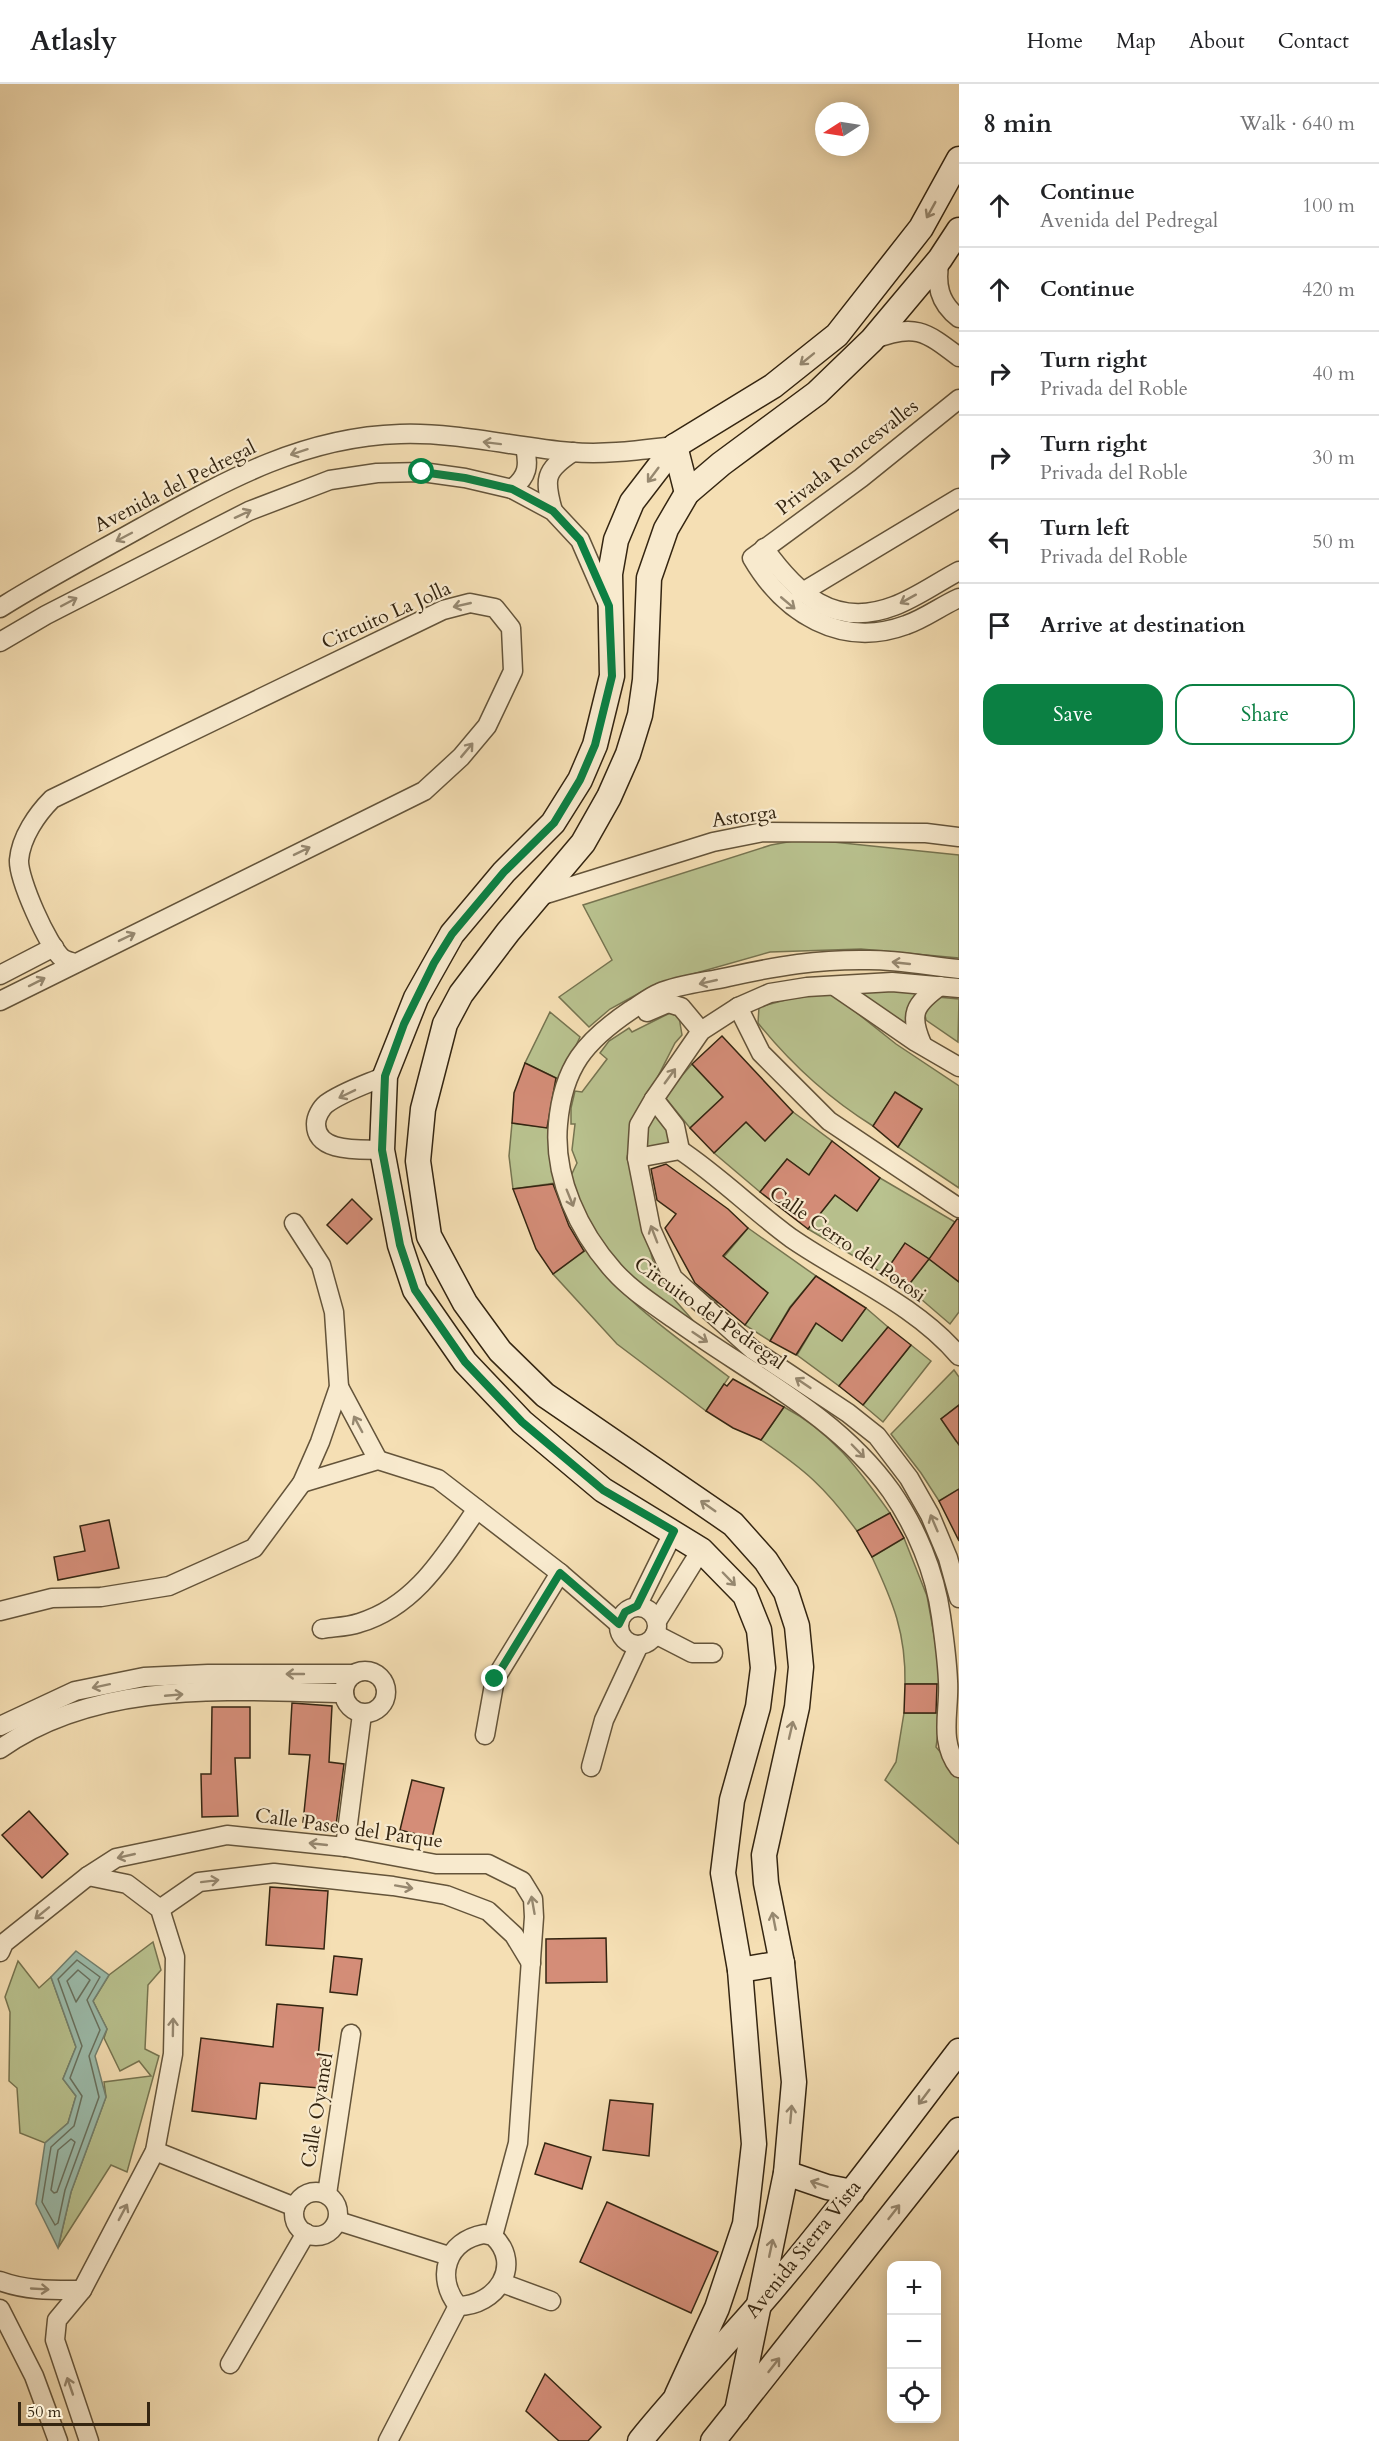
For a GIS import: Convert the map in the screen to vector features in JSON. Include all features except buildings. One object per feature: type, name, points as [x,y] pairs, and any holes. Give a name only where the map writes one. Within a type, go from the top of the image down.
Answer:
[{"type":"street","points":[[677,2395],[717,2308],[745,2224],[754,2144],[740,1970],[723,1873],[732,1800],[758,1707],[763,1668],[759,1630],[745,1595],[701,1551],[674,1531],[603,1490],[522,1422],[465,1362],[415,1290],[400,1245],[382,1150],[385,1076],[416,998],[452,934],[504,872],[554,823],[580,780],[595,745],[612,676],[610,574],[616,540],[632,502],[675,446],[773,386],[837,335],[878,287],[921,228],[959,159]]},
{"type":"street","points":[[737,2411],[786,2173],[794,2082],[782,1963],[766,1883],[765,1856],[797,1707],[801,1667],[797,1626],[786,1592],[766,1561],[733,1524],[544,1395],[507,1358],[465,1304],[429,1236],[418,1161],[423,1109],[445,1024],[461,994],[508,932],[543,895],[583,843],[609,797],[628,754],[640,715],[645,680],[648,644],[646,605],[649,578],[666,529],[687,493],[721,464],[817,393],[872,340],[940,260],[959,230]]},
{"type":"street","points":[[931,335],[954,315],[942,300],[938,286],[940,260]]},
{"type":"street","points":[[872,340],[900,331],[931,335],[959,357]]},
{"type":"street","name":"Privada Roncesvalles","points":[[758,553],[861,478],[958,398]]},
{"type":"street","name":"Avenida del Pedregal","points":[[0,608],[239,474],[328,443],[366,436],[403,434],[573,452],[617,453],[675,446]]},
{"type":"street","points":[[675,446],[687,493]]},
{"type":"street","points":[[512,489],[522,481],[528,471],[525,447]]},
{"type":"street","points":[[553,511],[547,489],[547,475],[557,462],[573,452]]},
{"type":"street","points":[[0,642],[46,615],[249,511],[330,480],[377,473],[422,472],[465,478],[512,489],[553,511],[580,540],[609,606]]},
{"type":"street","points":[[801,593],[959,498]]},
{"type":"street","points":[[758,553],[801,593],[840,612],[870,612],[895,606],[959,571]]},
{"type":"street","points":[[758,553],[768,583],[789,605],[804,615],[849,631],[883,630],[906,625],[959,598]]},
{"type":"street","points":[[31,589],[46,615]]},
{"type":"street","name":"Circuito La Jolla","points":[[0,1001],[424,791],[461,757],[487,726],[513,671],[511,628],[495,608],[470,603],[444,610],[52,799],[39,812],[27,835],[19,860],[23,882],[54,947],[63,958],[75,963]]},
{"type":"street","points":[[609,606],[646,605]]},
{"type":"street","name":"Astorga","points":[[543,895],[713,842],[763,832],[926,833],[959,837]]},
{"type":"street","points":[[0,975],[54,947]]},
{"type":"street","name":"Circuito del Pedregal","points":[[959,969],[873,960],[794,962],[658,993],[600,1031],[574,1063],[560,1102],[556,1142],[564,1183],[578,1218],[595,1248],[629,1287],[683,1326],[798,1401],[862,1454],[892,1492],[920,1543],[941,1613],[953,1693],[945,1734],[952,1760],[959,1768]]},
{"type":"street","name":"Circuito del Pedregal","points":[[959,988],[892,982],[807,987],[770,993],[738,1007],[701,1031],[654,1099],[639,1125],[637,1158],[651,1228],[673,1278],[753,1350],[848,1413],[877,1436],[909,1478],[930,1515],[948,1558],[959,1598]]},
{"type":"street","points":[[919,1043],[915,1012],[921,1000],[940,986]]},
{"type":"street","points":[[836,987],[959,1067]]},
{"type":"street","points":[[556,1142],[577,1085],[592,1056],[606,1039],[644,1013],[668,1003],[681,1007],[701,1031]]},
{"type":"street","points":[[738,1007],[761,1053],[829,1121],[959,1208]]},
{"type":"street","points":[[382,1150],[340,1148],[324,1141],[316,1129],[316,1120],[326,1104],[385,1076]]},
{"type":"street","points":[[637,1158],[680,1150],[675,1126],[654,1099]]},
{"type":"street","name":"Calle Cerro del Potosi","points":[[680,1150],[711,1171],[791,1237],[895,1303],[949,1344],[959,1356]]},
{"type":"street","points":[[0,1611],[52,1598],[101,1596],[169,1586],[254,1548],[302,1483],[320,1442],[339,1387],[334,1312],[321,1265],[294,1223]]},
{"type":"street","points":[[400,1245],[429,1236]]},
{"type":"street","points":[[339,1387],[378,1460]]},
{"type":"street","points":[[302,1483],[378,1460],[438,1479],[560,1573],[619,1624],[622,1637],[639,1645],[646,1643],[701,1551]]},
{"type":"street","points":[[322,1629],[359,1623],[393,1608],[425,1583],[477,1509]]},
{"type":"street","points":[[619,1624],[625,1612],[637,1606],[674,1531]]},
{"type":"street","points":[[485,1735],[495,1679],[560,1573]]},
{"type":"street","points":[[637,1606],[649,1610],[656,1627],[692,1653],[713,1653]]},
{"type":"street","points":[[591,1767],[604,1720],[639,1645]]},
{"type":"street","points":[[0,1726],[75,1691],[144,1677],[208,1674],[354,1674],[361,1671],[375,1673],[381,1678],[387,1692],[382,1706],[369,1714],[362,1714],[349,1707],[344,1693],[345,1685],[354,1674]]},
{"type":"street","points":[[0,1749],[13,1740],[78,1709],[137,1698],[222,1690],[344,1693]]},
{"type":"street","points":[[345,1848],[362,1714]]},
{"type":"street","name":"Calle Paseo del Parque","points":[[0,1952],[4,1943],[88,1876],[116,1858],[227,1835],[345,1848],[436,1864],[488,1864],[522,1881],[533,1899],[534,1917],[518,2143],[493,2236]]},
{"type":"street","points":[[160,1909],[199,1882],[274,1873],[393,1886],[446,1895],[488,1911],[514,1935],[531,1963]]},
{"type":"street","points":[[88,1876],[127,1884],[160,1909],[175,1957],[173,2054],[155,2151],[82,2290],[57,2320],[55,2340],[89,2441]]},
{"type":"street","points":[[740,1970],[782,1963]]},
{"type":"street","name":"Calle Oyamel","points":[[327,2194],[351,2034]]},
{"type":"street","name":"Avenida Sierra Vista","points":[[640,2441],[677,2395],[759,2305],[852,2192],[959,2051]]},
{"type":"street","points":[[713,2441],[959,2130]]},
{"type":"street","points":[[155,2151],[295,2207]]},
{"type":"street","points":[[786,2173],[827,2187],[852,2192]]},
{"type":"street","points":[[312,2192],[327,2194],[337,2206],[338,2221],[334,2228],[321,2236],[306,2233],[296,2222],[295,2207],[299,2200],[312,2192]]},
{"type":"street","points":[[338,2221],[449,2256]]},
{"type":"street","points":[[230,2364],[306,2233]]},
{"type":"street","points":[[473,2236],[493,2236],[504,2252],[505,2273],[502,2283],[487,2299],[478,2304],[458,2306],[447,2288],[446,2266],[449,2256],[463,2241],[473,2236]]},
{"type":"street","points":[[0,2281],[30,2289],[82,2290]]},
{"type":"street","points":[[502,2283],[551,2301]]},
{"type":"street","points":[[388,2441],[458,2306]]},
{"type":"street","points":[[0,2309],[34,2376],[58,2441]]},
{"type":"green space","points":[[804,839],[959,855],[959,958],[861,949],[770,952],[654,985],[610,1009],[589,1027],[559,997],[612,960],[583,905],[771,845]]},
{"type":"green space","points":[[837,987],[935,987],[920,998],[917,1034]]},
{"type":"green space","points":[[832,993],[896,1044],[959,1086],[959,1188],[898,1147],[922,1109],[895,1093],[873,1126],[811,1079],[758,1023],[759,1007],[789,999]]},
{"type":"green space","points":[[937,997],[959,999],[958,1042],[926,1020],[924,1010]]},
{"type":"green space","points":[[550,1012],[580,1037],[560,1080],[525,1063]]},
{"type":"green space","points":[[670,1013],[679,1017],[682,1035],[675,1043],[646,1100],[637,1201],[653,1261],[674,1299],[704,1333],[643,1292],[600,1244],[569,1180],[577,1163],[572,1150],[575,1124],[571,1124],[571,1108],[575,1091],[582,1092],[607,1059],[600,1053],[609,1041],[629,1028],[632,1032]]},
{"type":"green space","points":[[692,1064],[723,1097],[690,1128],[664,1096]]},
{"type":"green space","points":[[653,1100],[679,1150],[638,1155]]},
{"type":"green space","points":[[793,1112],[832,1141],[809,1175],[787,1159],[760,1192],[714,1153],[746,1122],[765,1141]]},
{"type":"green space","points":[[512,1123],[551,1128],[555,1183],[513,1189],[509,1156]]},
{"type":"green space","points":[[880,1178],[955,1222],[930,1259],[959,1282],[959,1312],[950,1324],[907,1287],[929,1259],[905,1244],[884,1274],[808,1229],[835,1195],[857,1211]]},
{"type":"green space","points":[[748,1228],[816,1276],[790,1307],[770,1341],[745,1325],[767,1293],[742,1272],[717,1303],[698,1288]]},
{"type":"green space","points":[[586,1250],[617,1287],[634,1303],[729,1377],[706,1411],[617,1344],[553,1274]]},
{"type":"green space","points":[[866,1308],[888,1327],[839,1386],[797,1355],[816,1323],[842,1341]]},
{"type":"green space","points":[[911,1345],[931,1361],[883,1422],[863,1405]]},
{"type":"green space","points":[[954,1370],[959,1377],[959,1405],[941,1419],[956,1441],[959,1440],[959,1489],[939,1501],[891,1434]]},
{"type":"green space","points":[[784,1407],[816,1428],[843,1453],[890,1513],[857,1531],[835,1502],[814,1480],[761,1440]]},
{"type":"green space","points":[[904,1538],[927,1596],[943,1684],[905,1684],[901,1633],[872,1557]]},
{"type":"green space","points":[[904,1713],[941,1713],[936,1747],[959,1774],[959,1844],[885,1780],[896,1762]]},
{"type":"green space","points":[[153,1942],[161,1970],[148,1985],[145,2049],[159,2056],[127,2172],[111,2165],[58,2248],[71,2192],[106,2097],[104,2082],[151,2076],[139,2061],[120,2071],[104,2038],[107,2029],[93,2001],[109,1975]]},
{"type":"green space","points":[[18,1961],[39,1988],[51,1977],[76,2047],[63,2079],[76,2096],[68,2123],[45,2143],[20,2133],[17,2088],[9,2081],[10,2012],[5,1997]]},
{"type":"water","points":[[76,1951],[109,1975],[93,2001],[107,2029],[95,2056],[106,2097],[71,2192],[58,2248],[36,2204],[45,2143],[68,2123],[76,2096],[63,2079],[76,2047],[51,1977]]},
{"type":"route","points":[[422,472],[465,478],[512,489],[553,511],[580,540],[609,606],[612,676],[606,708],[595,745],[580,780],[554,823],[504,872],[452,934],[434,963],[404,1024],[385,1076],[382,1150],[400,1245],[415,1290],[465,1362],[522,1422],[603,1490],[674,1531],[637,1606],[625,1612],[619,1624],[560,1573],[495,1679]]}]
